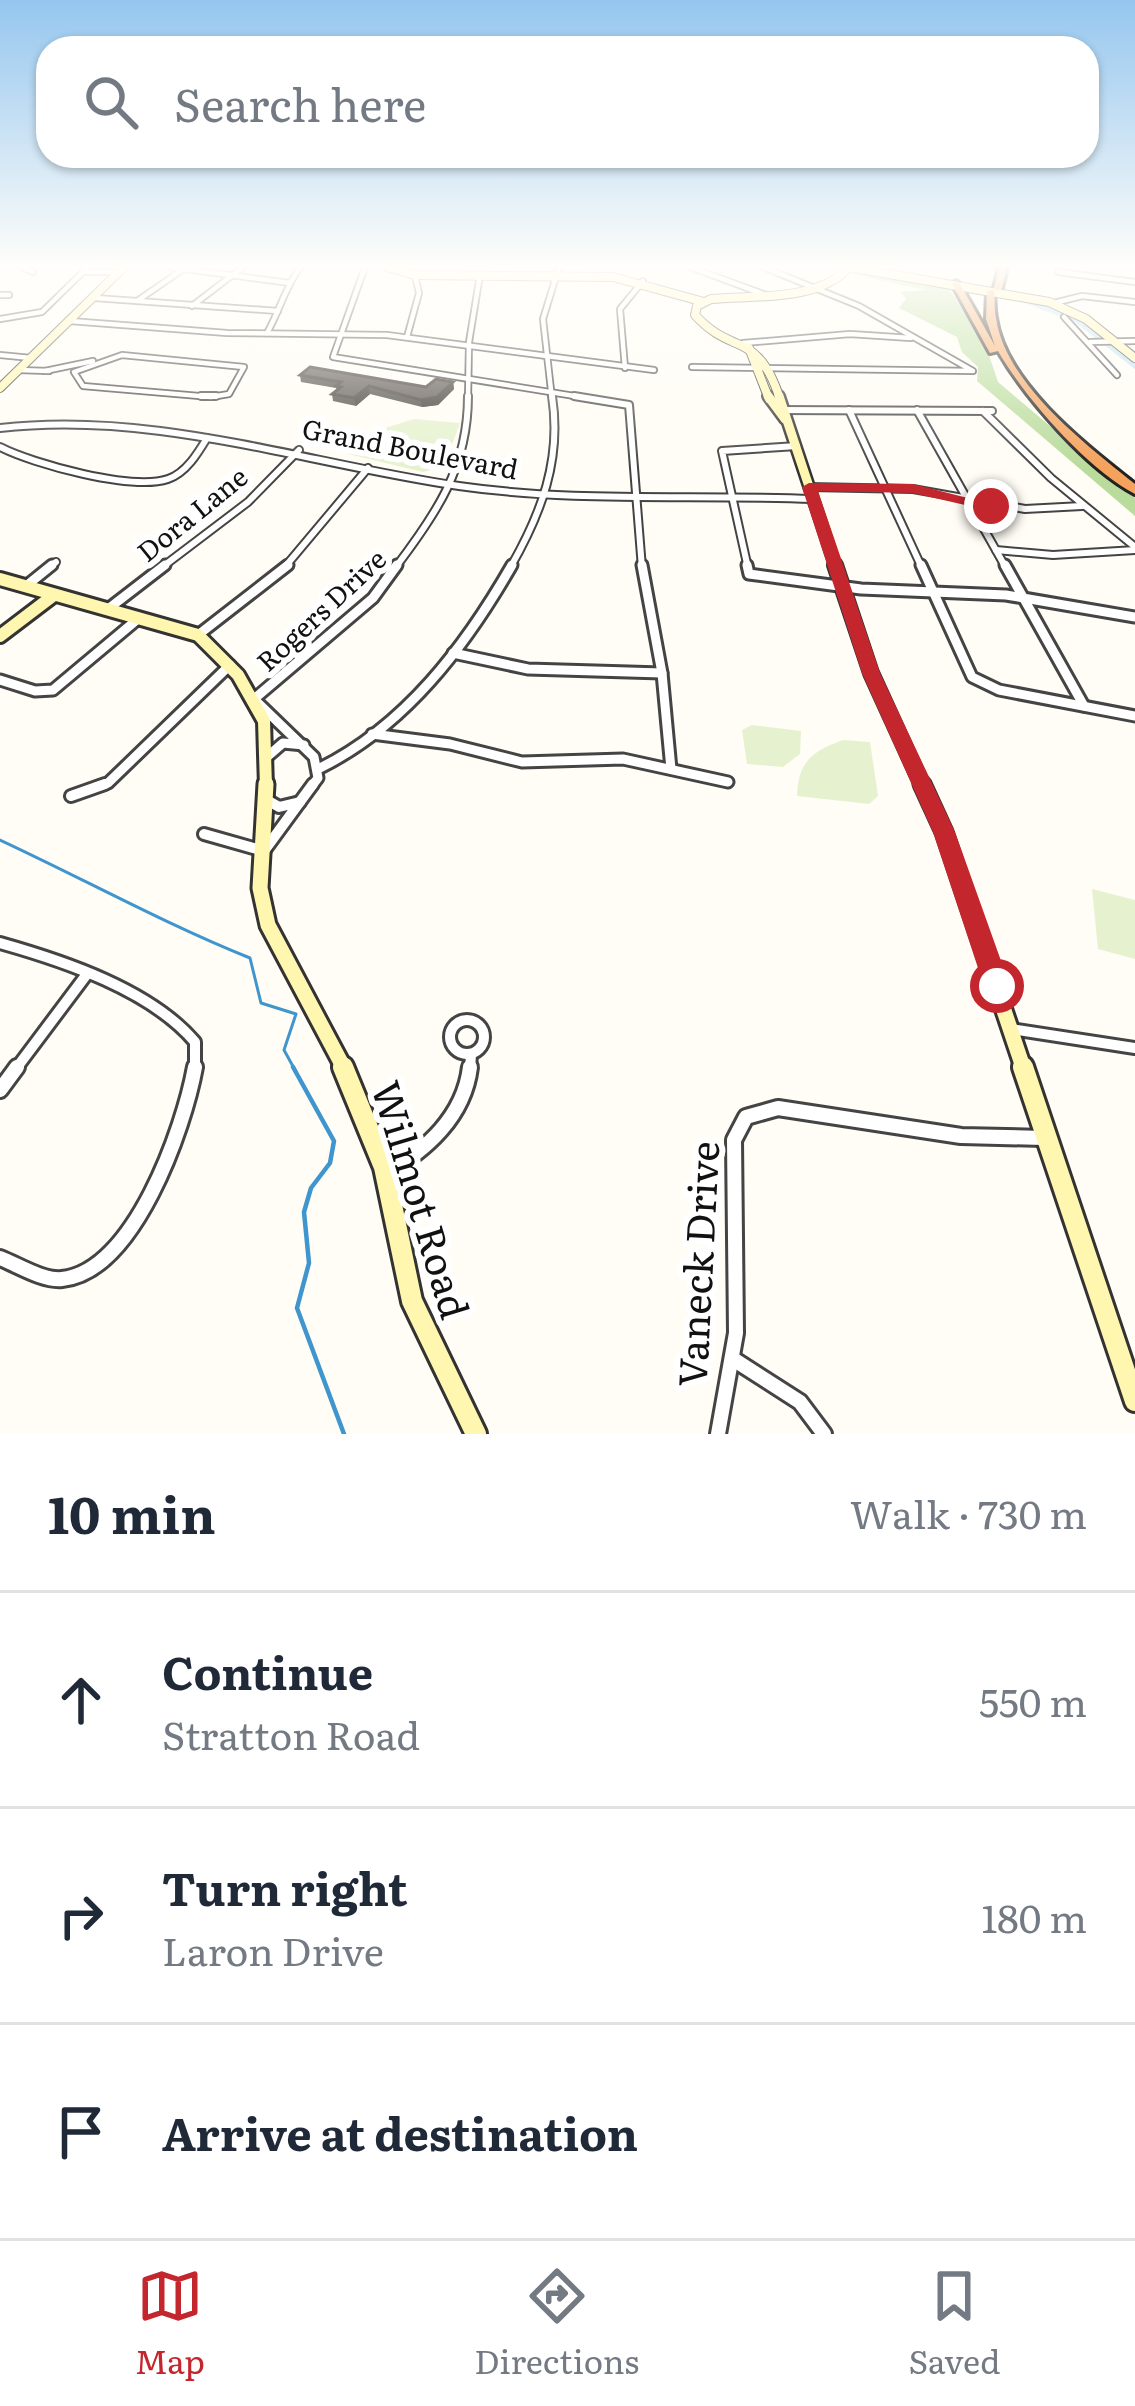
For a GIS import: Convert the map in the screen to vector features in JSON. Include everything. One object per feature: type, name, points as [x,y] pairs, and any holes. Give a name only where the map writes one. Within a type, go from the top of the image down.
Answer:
[{"type":"highway","points":[[984,334],[998,358],[1042,406],[1135,486]]},
{"type":"highway","points":[[996,334],[1042,406]]},
{"type":"highway","points":[[1005,334],[1019,364],[1066,420],[1135,486]]},
{"type":"street","points":[[0,388],[56,334]]},
{"type":"street","points":[[332,334],[406,337],[654,370]]},
{"type":"street","points":[[338,334],[331,353],[336,358],[626,403],[640,495],[642,584],[662,673],[671,769]]},
{"type":"street","name":"Rogers Drive","points":[[254,699],[373,598],[431,525],[453,485],[468,440],[472,334]]},
{"type":"street","points":[[204,834],[264,851],[304,800],[320,768],[341,760],[372,734],[453,653],[514,569],[553,468],[555,394],[545,334]]},
{"type":"street","points":[[622,334],[625,368]]},
{"type":"street","points":[[725,334],[759,350],[772,371],[783,413]]},
{"type":"street","points":[[745,342],[850,334],[918,338]]},
{"type":"street","points":[[692,367],[973,371],[910,334]]},
{"type":"street","points":[[1082,334],[1117,375]]},
{"type":"street","points":[[1096,334],[1135,358]]},
{"type":"street","points":[[1090,342],[1135,341]]},
{"type":"street","points":[[745,342],[797,446],[877,688],[944,832],[1135,1401]]},
{"type":"street","points":[[0,355],[31,358]]},
{"type":"street","points":[[18,370],[74,376],[86,386],[211,398],[229,394],[244,367],[122,355],[45,371]]},
{"type":"street","points":[[74,376],[75,370],[93,361]]},
{"type":"street","points":[[850,410],[977,681],[1135,716]]},
{"type":"street","points":[[917,410],[1084,706]]},
{"type":"street","points":[[783,413],[988,411],[1082,506],[1135,548]]},
{"type":"street","name":"Grand Boulevard","points":[[0,428],[38,423],[207,438],[299,450],[453,485],[544,497],[728,498],[884,488],[1025,509],[1082,506]]},
{"type":"street","points":[[0,447],[24,459],[159,482],[190,464],[207,438]]},
{"type":"street","points":[[797,446],[726,447],[721,456],[746,572],[842,587],[1024,598],[1135,617]]},
{"type":"street","name":"Dora Lane","points":[[108,609],[238,510],[299,450]]},
{"type":"street","points":[[198,635],[298,558],[368,468]]},
{"type":"street","points":[[996,550],[1053,556],[1135,548]]},
{"type":"street","points":[[26,586],[56,562]]},
{"type":"street","name":"Wilmot Road","points":[[0,579],[198,635],[230,665],[254,699],[304,745],[320,768]]},
{"type":"street","points":[[0,636],[54,595]]},
{"type":"street","points":[[0,680],[43,692],[57,688],[140,618]]},
{"type":"street","points":[[453,653],[528,669],[662,673]]},
{"type":"street","points":[[71,796],[108,783],[211,678],[230,665]]},
{"type":"street","name":"Wilmot Road","points":[[254,699],[268,756],[260,887],[268,925],[362,1103],[384,1168],[412,1301],[476,1434]]},
{"type":"street","points":[[372,734],[450,744],[522,763],[605,758],[728,782]]},
{"type":"street","points":[[268,756],[283,743],[304,745]]},
{"type":"street","points":[[267,800],[279,807],[304,800]]},
{"type":"street","points":[[0,943],[87,974],[187,1033],[196,1044],[199,1064],[144,1201],[116,1251],[94,1268],[56,1280],[0,1258]]},
{"type":"street","points":[[0,1090],[87,974]]},
{"type":"street","points":[[1011,1029],[1135,1048]]},
{"type":"street","points":[[384,1168],[413,1159],[465,1095],[471,1054]]},
{"type":"street","name":"Vaneck Drive","points":[[718,1434],[734,1359],[739,1235],[734,1140],[746,1117],[778,1108],[961,1136],[1047,1138]]},
{"type":"street","points":[[734,1359],[800,1402],[824,1434]]},
{"type":"green space","points":[[951,334],[979,334],[998,382],[1135,498],[1135,516],[977,381],[978,367],[962,352],[957,337]]},
{"type":"green space","points":[[414,419],[460,423],[444,466],[423,472],[348,454],[366,434]]},
{"type":"green space","points":[[752,725],[801,731],[800,754],[783,767],[747,764],[742,730]]},
{"type":"green space","points":[[843,740],[870,742],[878,796],[869,804],[797,796],[800,774],[809,759]]},
{"type":"green space","points":[[1092,889],[1135,900],[1135,959],[1098,949]]},
{"type":"building","points":[[310,367],[426,387],[436,379],[453,382],[437,397],[421,400],[369,386],[354,398],[332,394],[341,382],[300,375]]},
{"type":"waterway","points":[[1095,334],[1135,366]]},
{"type":"waterway","points":[[0,840],[250,958],[261,1003],[296,1014],[284,1050],[295,1070]]},
{"type":"waterway","points":[[293,1067],[334,1141],[330,1163],[311,1188],[304,1212],[309,1263],[297,1308],[344,1434]]},
{"type":"route","points":[[991,506],[913,489],[809,487],[871,673],[944,832],[997,986]]}]
